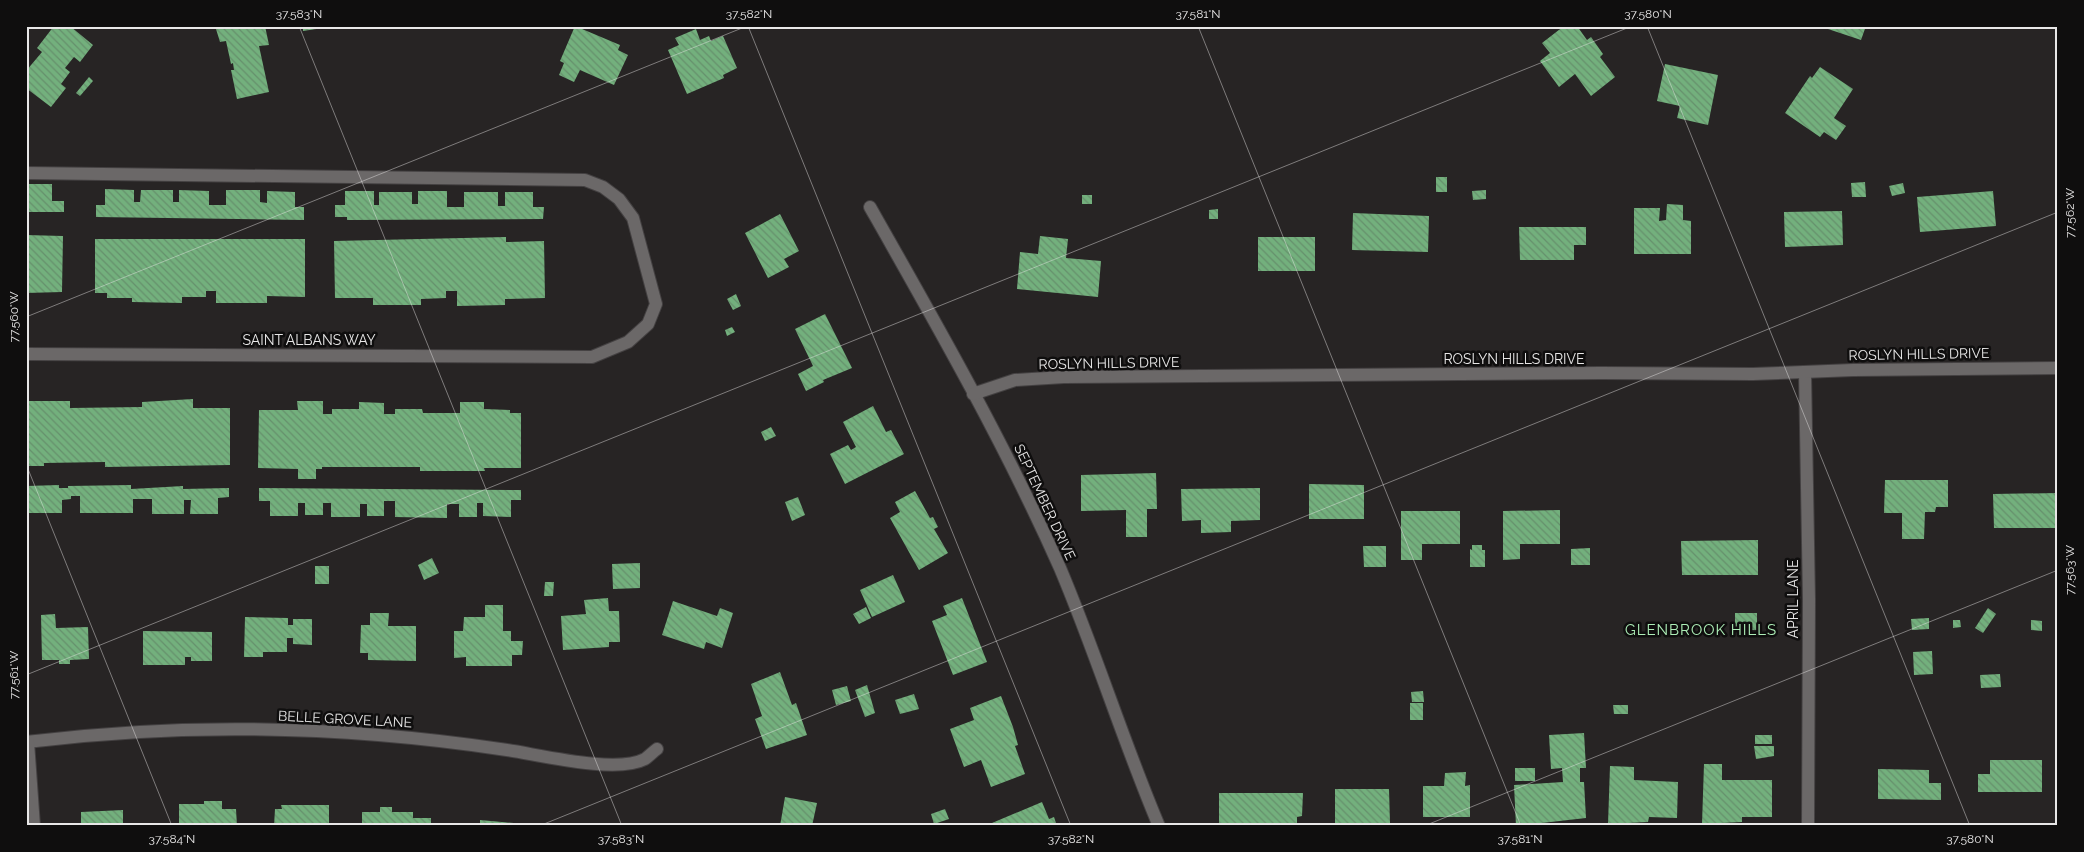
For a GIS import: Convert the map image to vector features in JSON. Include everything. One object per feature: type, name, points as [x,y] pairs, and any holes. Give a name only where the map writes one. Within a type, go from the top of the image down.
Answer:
[{"type":"street","name":"SAINT ALBANS WAY","points":[[26,172],[585,180],[603,187],[619,199],[633,218],[656,304],[648,324],[628,342],[592,357],[26,354]]},
{"type":"street","name":"SEPTEMBER DRIVE","points":[[870,207],[1004,450],[1059,568],[1107,685],[1159,826]]},
{"type":"street","name":"ROSLYN HILLS DRIVE","points":[[973,394],[1015,380],[1064,377],[1805,372],[2058,368]]},
{"type":"street","name":"APRIL LANE","points":[[1805,372],[1809,600],[1808,826]]},
{"type":"street","name":"BELLE GROVE LANE","points":[[27,742],[145,730],[296,730],[410,737],[508,750],[568,761],[623,764],[644,759],[657,749]]},
{"type":"street","points":[[27,742],[32,775],[34,826]]},
{"type":"building","points":[[54,26],[70,26],[93,45],[80,62],[74,57],[65,68],[70,72],[61,84],[66,88],[51,107],[26,88],[26,71],[42,52],[37,48]]},
{"type":"building","points":[[224,26],[265,26],[269,45],[259,46],[269,92],[237,99],[231,70],[234,70],[233,63],[231,64],[226,41],[220,42],[216,29]]},
{"type":"building","points":[[303,26],[323,26],[323,28],[303,31]]},
{"type":"building","points":[[575,26],[620,45],[618,50],[628,55],[614,85],[580,70],[574,82],[559,75],[564,63],[560,61]]},
{"type":"building","points":[[1564,26],[1577,26],[1587,40],[1591,37],[1603,54],[1600,57],[1615,77],[1591,96],[1575,74],[1559,87],[1540,61],[1550,53],[1542,43]]},
{"type":"building","points":[[1819,26],[1866,26],[1861,40]]},
{"type":"building","points":[[696,29],[700,40],[709,36],[711,41],[723,36],[737,68],[723,75],[724,78],[687,94],[668,50],[679,45],[675,38]]},
{"type":"building","points":[[1665,64],[1718,75],[1708,125],[1677,118],[1680,106],[1657,101]]},
{"type":"building","points":[[1820,67],[1853,89],[1834,118],[1846,126],[1836,140],[1824,132],[1820,137],[1785,113],[1810,76],[1812,78]]},
{"type":"building","points":[[89,77],[93,81],[80,96],[76,93]]},
{"type":"building","points":[[1436,177],[1447,177],[1447,192],[1436,192]]},
{"type":"building","points":[[1865,182],[1866,197],[1852,197],[1851,183]]},
{"type":"building","points":[[1903,183],[1905,193],[1892,196],[1889,186]]},
{"type":"building","points":[[26,184],[52,184],[52,201],[64,201],[64,212],[26,212]]},
{"type":"building","points":[[105,189],[134,190],[134,202],[140,202],[141,190],[173,190],[173,202],[179,202],[179,190],[209,191],[209,205],[226,205],[226,190],[260,190],[260,202],[267,203],[267,191],[295,192],[295,207],[304,207],[304,220],[96,217],[96,205],[105,205]]},
{"type":"building","points":[[1486,190],[1486,199],[1473,200],[1472,191]]},
{"type":"building","points":[[345,191],[374,191],[374,205],[379,205],[379,192],[412,192],[412,204],[418,204],[418,191],[447,191],[447,207],[464,207],[464,192],[498,192],[498,206],[505,206],[505,192],[533,192],[533,207],[544,207],[543,219],[347,220],[347,217],[335,217],[335,205],[345,205]]},
{"type":"building","points":[[1993,191],[1996,226],[1920,232],[1917,197]]},
{"type":"building","points":[[1082,195],[1092,195],[1092,204],[1082,204]]},
{"type":"building","points":[[1667,204],[1683,205],[1683,220],[1691,221],[1691,254],[1634,254],[1634,208],[1660,208],[1659,221],[1666,220]]},
{"type":"building","points":[[1218,209],[1218,219],[1209,219],[1209,210]]},
{"type":"building","points":[[1842,211],[1843,245],[1785,247],[1784,212]]},
{"type":"building","points":[[1353,213],[1429,216],[1428,252],[1352,250]]},
{"type":"building","points":[[780,214],[799,251],[784,259],[789,267],[768,278],[745,233]]},
{"type":"building","points":[[1519,227],[1586,227],[1586,245],[1574,245],[1574,260],[1520,260]]},
{"type":"building","points":[[26,235],[63,236],[62,292],[26,293]]},
{"type":"building","points":[[1040,236],[1068,239],[1066,258],[1101,261],[1098,297],[1017,289],[1020,252],[1038,254]]},
{"type":"building","points":[[506,237],[506,242],[544,241],[545,298],[505,299],[505,305],[457,306],[457,291],[446,291],[446,298],[421,299],[421,305],[373,305],[373,298],[335,298],[334,241]]},
{"type":"building","points":[[1258,237],[1315,237],[1315,271],[1258,271]]},
{"type":"building","points":[[95,239],[305,239],[305,297],[267,296],[267,303],[216,303],[216,291],[206,291],[206,297],[182,297],[182,303],[132,302],[132,298],[107,298],[107,293],[95,293]]},
{"type":"building","points":[[736,294],[741,306],[733,310],[727,299]]},
{"type":"building","points":[[825,314],[852,368],[823,380],[824,382],[806,391],[798,374],[813,366],[795,329]]},
{"type":"building","points":[[732,327],[735,332],[727,336],[725,330]]},
{"type":"building","points":[[193,399],[193,408],[230,408],[230,465],[105,467],[105,462],[44,463],[44,466],[26,466],[26,401],[70,401],[70,408],[142,407],[142,402]]},
{"type":"building","points":[[297,401],[323,401],[323,414],[332,414],[332,409],[359,409],[359,402],[384,403],[384,414],[395,414],[395,409],[422,409],[423,413],[460,413],[460,402],[484,402],[484,409],[510,410],[510,413],[521,413],[521,468],[484,468],[485,471],[420,471],[420,467],[322,467],[322,469],[316,469],[316,479],[298,479],[298,469],[258,468],[259,410],[298,410]]},
{"type":"building","points":[[873,406],[886,432],[891,430],[904,454],[845,484],[830,454],[848,445],[851,450],[856,447],[843,422]]},
{"type":"building","points":[[771,427],[776,436],[765,441],[761,432]]},
{"type":"building","points":[[1156,473],[1157,509],[1147,509],[1147,537],[1126,537],[1126,510],[1081,511],[1081,475]]},
{"type":"building","points":[[1885,480],[1948,480],[1948,507],[1936,507],[1935,512],[1925,512],[1924,539],[1902,539],[1902,513],[1884,513]]},
{"type":"building","points":[[1309,484],[1364,485],[1364,519],[1309,519]]},
{"type":"building","points":[[59,485],[59,488],[68,488],[68,486],[131,485],[131,489],[183,486],[183,489],[229,488],[229,497],[218,498],[218,514],[190,514],[191,500],[184,500],[184,514],[152,514],[152,499],[133,499],[133,513],[80,513],[80,496],[71,496],[71,499],[62,500],[62,513],[28,513],[26,486]]},
{"type":"building","points":[[259,488],[521,490],[521,500],[511,500],[511,517],[483,516],[483,503],[477,503],[477,517],[459,517],[459,504],[447,504],[447,518],[395,517],[395,501],[384,501],[384,516],[367,516],[367,504],[360,504],[360,517],[331,517],[331,503],[323,503],[323,515],[305,515],[305,503],[298,503],[298,516],[270,516],[270,501],[259,501]]},
{"type":"building","points":[[1260,488],[1260,520],[1231,521],[1231,532],[1201,533],[1201,520],[1182,521],[1181,489]]},
{"type":"building","points":[[915,491],[930,518],[933,517],[938,527],[934,529],[948,553],[919,570],[890,518],[900,512],[895,502]]},
{"type":"building","points":[[2057,493],[2058,528],[1994,528],[1993,494]]},
{"type":"building","points":[[798,497],[805,515],[792,521],[785,502]]},
{"type":"building","points":[[1560,510],[1560,544],[1520,544],[1520,559],[1503,560],[1503,511]]},
{"type":"building","points":[[1401,511],[1460,511],[1460,544],[1422,544],[1422,560],[1401,560]]},
{"type":"building","points":[[1758,540],[1758,575],[1682,575],[1681,541]]},
{"type":"building","points":[[1472,545],[1482,545],[1482,550],[1485,550],[1485,567],[1470,567],[1470,549],[1472,550]]},
{"type":"building","points":[[1363,546],[1386,546],[1386,567],[1364,567]]},
{"type":"building","points":[[1590,548],[1590,565],[1571,565],[1571,549]]},
{"type":"building","points":[[432,558],[439,573],[424,580],[418,565]]},
{"type":"building","points":[[640,563],[640,588],[613,589],[612,564]]},
{"type":"building","points":[[315,566],[329,566],[329,584],[315,584]]},
{"type":"building","points":[[893,575],[905,602],[872,617],[860,590]]},
{"type":"building","points":[[545,582],[554,582],[553,596],[544,596]]},
{"type":"building","points":[[608,598],[609,611],[619,611],[620,642],[609,642],[609,647],[563,650],[561,616],[586,614],[584,600]]},
{"type":"building","points":[[962,598],[987,662],[953,675],[932,621],[947,615],[943,606]]},
{"type":"building","points":[[673,601],[717,616],[720,608],[733,613],[722,648],[706,642],[704,649],[662,635]]},
{"type":"building","points":[[485,605],[503,605],[503,631],[511,631],[511,641],[523,641],[522,655],[512,655],[512,666],[466,666],[466,657],[454,658],[454,631],[463,631],[464,617],[485,617]]},
{"type":"building","points":[[866,607],[871,618],[859,624],[853,614]]},
{"type":"building","points":[[1988,608],[1996,614],[1983,633],[1975,628]]},
{"type":"building","points":[[370,613],[389,613],[388,626],[416,626],[416,661],[368,660],[368,653],[360,653],[361,625],[370,625]]},
{"type":"building","points":[[1735,613],[1757,613],[1757,630],[1735,630]]},
{"type":"building","points":[[55,614],[56,628],[88,627],[89,659],[70,660],[70,664],[59,664],[59,660],[42,660],[41,615]]},
{"type":"building","points":[[245,617],[288,618],[288,625],[293,625],[293,619],[312,619],[312,645],[293,644],[293,638],[287,638],[287,652],[263,652],[263,657],[244,657]]},
{"type":"building","points":[[1929,618],[1929,629],[1912,630],[1911,619]]},
{"type":"building","points":[[1953,620],[1960,620],[1961,627],[1953,628]]},
{"type":"building","points":[[2031,620],[2042,621],[2042,631],[2031,630]]},
{"type":"building","points":[[143,631],[212,632],[212,661],[191,661],[191,657],[185,657],[185,665],[143,665]]},
{"type":"building","points":[[1932,651],[1933,674],[1914,675],[1913,652]]},
{"type":"building","points":[[780,672],[792,705],[796,703],[807,735],[766,749],[755,719],[762,716],[751,684]]},
{"type":"building","points":[[2000,674],[2001,687],[1981,688],[1980,675]]},
{"type":"building","points":[[867,685],[875,713],[865,717],[855,690]]},
{"type":"building","points":[[847,686],[851,701],[836,705],[832,690]]},
{"type":"building","points":[[1423,691],[1424,702],[1412,702],[1411,692]]},
{"type":"building","points":[[914,694],[919,709],[900,714],[895,700]]},
{"type":"building","points":[[1001,696],[1013,727],[1018,745],[1015,746],[1025,774],[991,787],[981,760],[964,767],[950,729],[974,720],[970,708]]},
{"type":"building","points":[[1410,703],[1423,703],[1423,720],[1410,720]]},
{"type":"building","points":[[1613,705],[1628,705],[1628,714],[1614,714]]},
{"type":"building","points":[[1584,733],[1586,768],[1580,768],[1580,782],[1584,782],[1586,818],[1516,826],[1514,785],[1563,782],[1562,768],[1551,769],[1549,735]]},
{"type":"building","points":[[1755,735],[1772,735],[1772,744],[1755,744]]},
{"type":"building","points":[[1754,746],[1774,746],[1774,756],[1756,759]]},
{"type":"building","points":[[1990,760],[2042,760],[2042,792],[1978,792],[1978,774],[1990,774]]},
{"type":"building","points":[[1704,764],[1722,764],[1722,780],[1772,780],[1772,817],[1742,817],[1742,822],[1702,824]]},
{"type":"building","points":[[1610,766],[1634,767],[1634,780],[1678,782],[1677,818],[1649,817],[1648,822],[1608,824]]},
{"type":"building","points":[[1515,768],[1535,768],[1535,781],[1515,781]]},
{"type":"building","points":[[1878,769],[1929,770],[1929,783],[1941,783],[1941,800],[1878,799]]},
{"type":"building","points":[[1466,772],[1465,786],[1470,785],[1470,817],[1423,817],[1423,786],[1444,786],[1445,773]]},
{"type":"building","points":[[1335,789],[1389,789],[1390,823],[1335,823]]},
{"type":"building","points":[[1219,793],[1303,793],[1302,816],[1297,817],[1297,825],[1219,825]]},
{"type":"building","points":[[785,797],[817,803],[812,826],[780,826]]},
{"type":"building","points":[[204,801],[222,801],[222,809],[236,809],[237,826],[179,826],[179,804],[204,804]]},
{"type":"building","points":[[1042,802],[1049,819],[1054,817],[1057,826],[993,826],[992,823]]},
{"type":"building","points":[[281,805],[329,805],[329,826],[274,826],[275,809],[282,809]]},
{"type":"building","points":[[380,807],[392,807],[392,812],[413,812],[413,818],[431,818],[431,826],[362,826],[362,812],[380,812]]},
{"type":"building","points":[[945,809],[949,819],[934,824],[931,814]]},
{"type":"building","points":[[123,810],[123,826],[81,826],[81,812]]},
{"type":"building","points":[[480,820],[525,824],[525,826],[480,826]]},
{"type":"district","name":"GLENBROOK HILLS","points":[[1701,630]]}]
